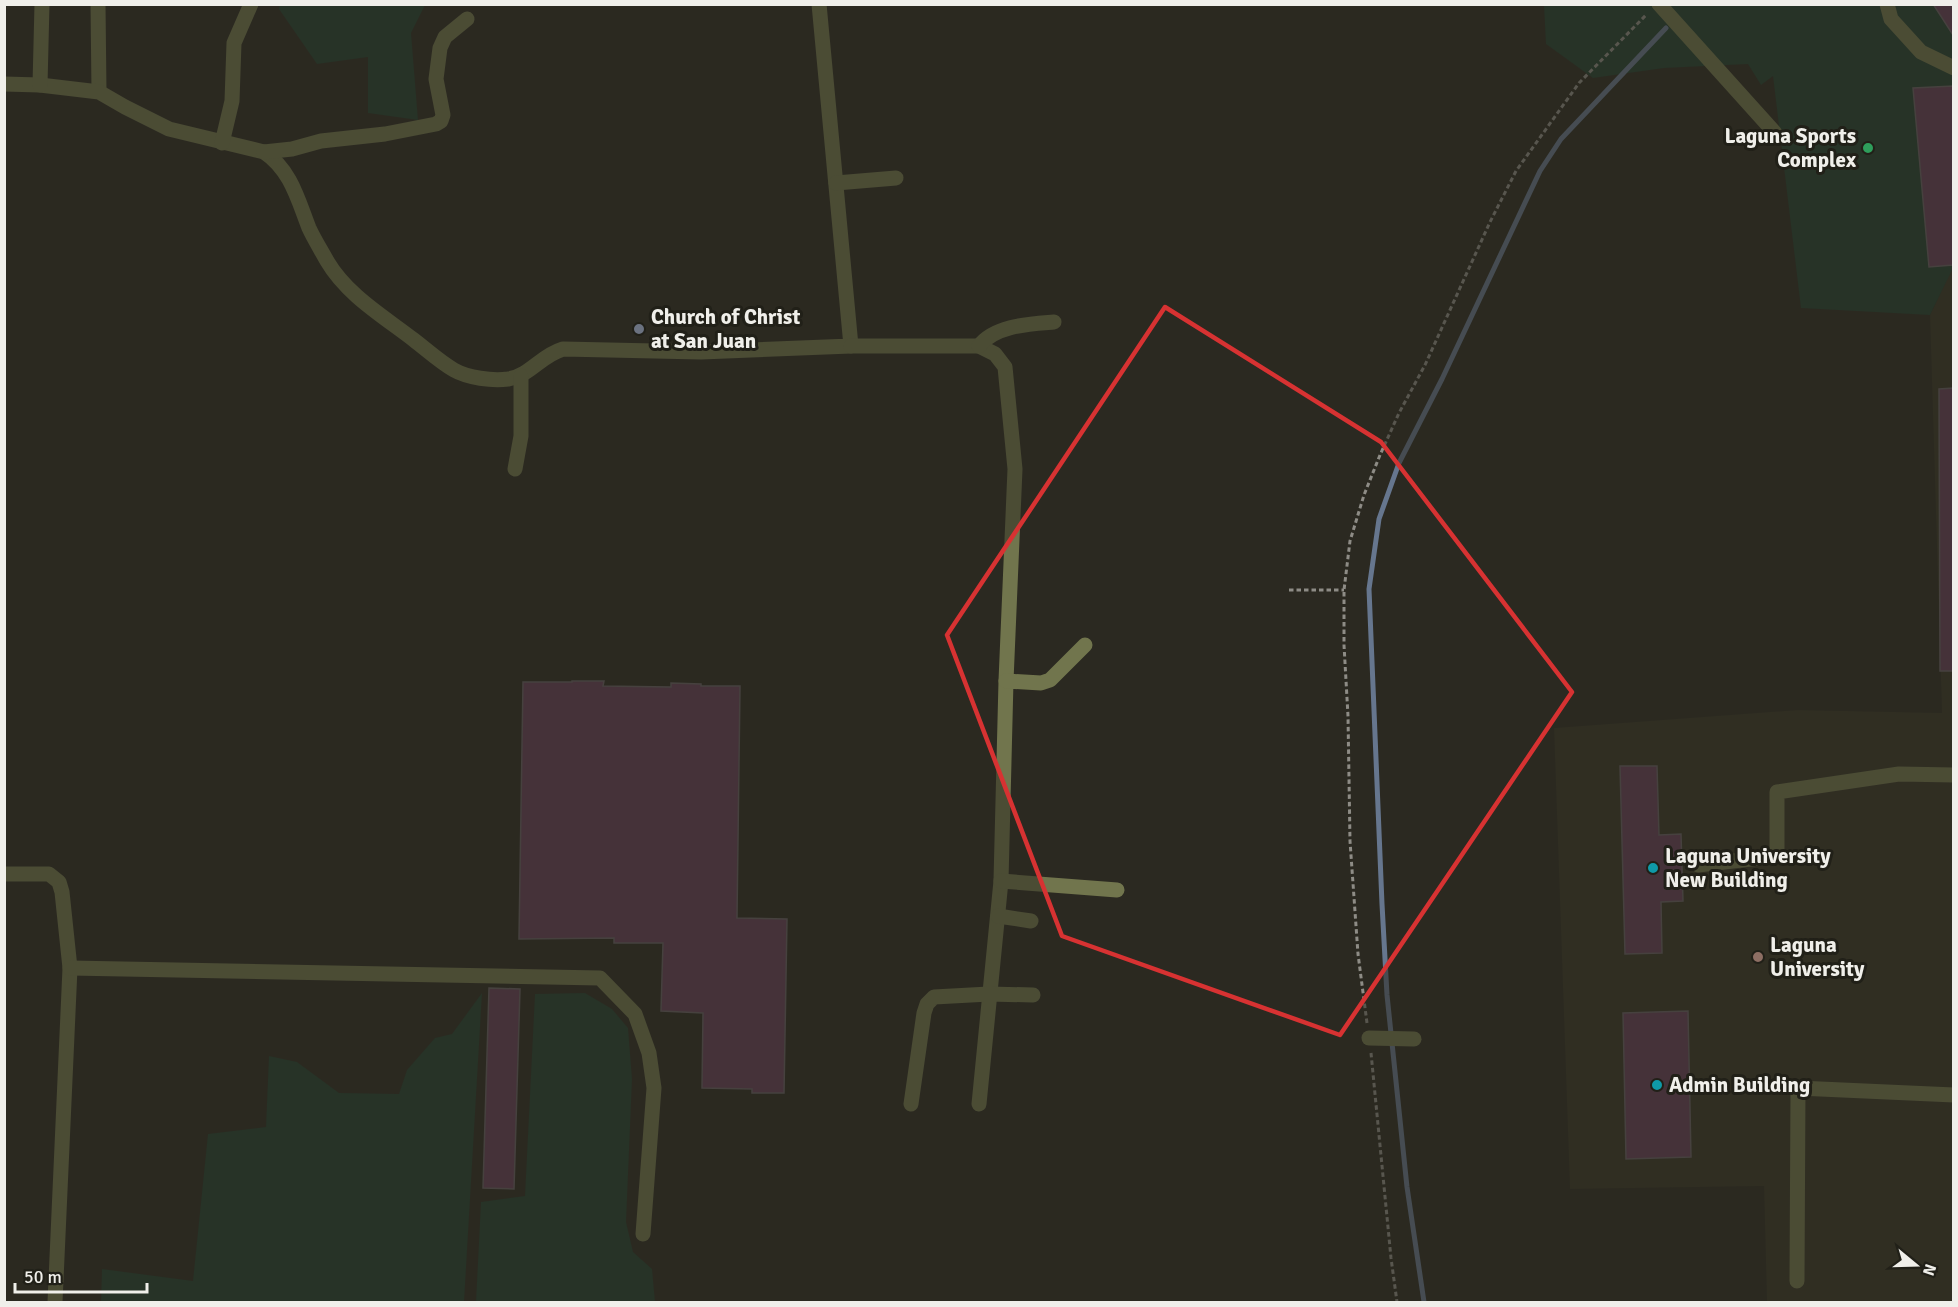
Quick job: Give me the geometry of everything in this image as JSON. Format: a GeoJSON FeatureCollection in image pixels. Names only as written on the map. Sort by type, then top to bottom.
{"type":"FeatureCollection","features":[{"type":"Feature","properties":{"kind":"street"},"geometry":{"type":"LineString","coordinates":[[40,85],[42,4]]}},
{"type":"Feature","properties":{"kind":"street"},"geometry":{"type":"LineString","coordinates":[[99,4],[99,92]]}},
{"type":"Feature","properties":{"kind":"street"},"geometry":{"type":"LineString","coordinates":[[222,143],[232,101],[234,43],[251,4]]}},
{"type":"Feature","properties":{"kind":"street"},"geometry":{"type":"LineString","coordinates":[[819,4],[851,346]]}},
{"type":"Feature","properties":{"kind":"street"},"geometry":{"type":"LineString","coordinates":[[1887,4],[1891,19],[1921,52],[1953,68]]}},
{"type":"Feature","properties":{"kind":"street"},"geometry":{"type":"LineString","coordinates":[[1654,8],[1775,133]]}},
{"type":"Feature","properties":{"kind":"street"},"geometry":{"type":"LineString","coordinates":[[4,84],[40,85],[99,92],[169,129],[264,152],[291,149],[321,141],[385,134],[441,121],[443,115],[436,78],[440,48],[445,37],[467,19]]}},
{"type":"Feature","properties":{"kind":"street"},"geometry":{"type":"LineString","coordinates":[[264,152],[275,159],[292,183],[310,231],[342,283],[456,371],[482,378],[505,379],[521,376],[551,353],[563,350],[700,352],[851,346],[980,346],[995,354],[1005,368],[1015,469],[1001,881],[979,1104]]}},
{"type":"Feature","properties":{"kind":"street"},"geometry":{"type":"LineString","coordinates":[[836,183],[896,178]]}},
{"type":"Feature","properties":{"kind":"street"},"geometry":{"type":"LineString","coordinates":[[980,346],[985,338],[1007,329],[1054,322]]}},
{"type":"Feature","properties":{"kind":"street"},"geometry":{"type":"LineString","coordinates":[[515,469],[521,436],[521,376]]}},
{"type":"Feature","properties":{"kind":"street"},"geometry":{"type":"LineString","coordinates":[[1006,681],[1041,683],[1050,680],[1085,645]]}},
{"type":"Feature","properties":{"kind":"street"},"geometry":{"type":"LineString","coordinates":[[1698,865],[1777,856],[1777,792],[1899,774],[1953,775]]}},
{"type":"Feature","properties":{"kind":"street"},"geometry":{"type":"LineString","coordinates":[[4,874],[49,874],[59,882],[62,892],[70,968],[55,1302]]}},
{"type":"Feature","properties":{"kind":"street"},"geometry":{"type":"LineString","coordinates":[[1001,881],[1117,890]]}},
{"type":"Feature","properties":{"kind":"street"},"geometry":{"type":"LineString","coordinates":[[998,916],[1030,921]]}},
{"type":"Feature","properties":{"kind":"street"},"geometry":{"type":"LineString","coordinates":[[70,968],[600,978],[635,1014],[649,1053],[654,1088],[643,1234]]}},
{"type":"Feature","properties":{"kind":"street"},"geometry":{"type":"LineString","coordinates":[[911,1104],[927,1004],[934,997],[989,994],[1033,995]]}},
{"type":"Feature","properties":{"kind":"street"},"geometry":{"type":"LineString","coordinates":[[1797,1281],[1798,1088],[1953,1095]]}},
{"type":"Feature","properties":{"kind":"path"},"geometry":{"type":"LineString","coordinates":[[1397,1302],[1391,1258],[1392,1038],[1358,954],[1352,891],[1344,645],[1344,590],[1350,541],[1364,495],[1399,413],[1425,365],[1490,222],[1511,182],[1546,127],[1579,83],[1654,8]]}},
{"type":"Feature","properties":{"kind":"path"},"geometry":{"type":"LineString","coordinates":[[1289,590],[1344,590]]}},
{"type":"Feature","properties":{"kind":"highlighted area"},"geometry":{"type":"Polygon","coordinates":[[[1165,307],[1381,442],[1572,692],[1340,1035],[1062,936],[947,635],[1165,307]]]}},
{"type":"Feature","properties":{"kind":"shaded area","name":"Laguna University"},"geometry":{"type":"Polygon","coordinates":[[[1952,268],[1953,1302],[1767,1302],[1764,1186],[1570,1189],[1554,728],[1798,710],[1942,713],[1930,315],[1952,268]]]}},
{"type":"Feature","properties":{"kind":"green space"},"geometry":{"type":"Polygon","coordinates":[[[280,4],[425,5],[411,33],[418,120],[368,113],[368,57],[317,64],[279,9],[280,4]]]}},
{"type":"Feature","properties":{"kind":"green space","name":"Laguna Sports Complex"},"geometry":{"type":"Polygon","coordinates":[[[1544,5],[1953,5],[1953,268],[1930,315],[1801,308],[1773,76],[1761,85],[1748,64],[1664,68],[1593,78],[1546,44],[1544,5]]]}},
{"type":"Feature","properties":{"kind":"green space"},"geometry":{"type":"Polygon","coordinates":[[[482,993],[464,1302],[101,1302],[102,1269],[193,1281],[208,1134],[266,1127],[269,1056],[297,1062],[339,1093],[399,1094],[407,1070],[435,1038],[452,1034],[482,993]]]}},
{"type":"Feature","properties":{"kind":"green space"},"geometry":{"type":"Polygon","coordinates":[[[585,993],[612,1009],[628,1028],[632,1079],[626,1222],[633,1252],[652,1269],[655,1302],[476,1302],[481,1202],[525,1196],[535,994],[585,993]]]}},
{"type":"Feature","properties":{"kind":"building"},"geometry":{"type":"Polygon","coordinates":[[[1933,4],[1953,4],[1953,35],[1933,4]]]}},
{"type":"Feature","properties":{"kind":"building"},"geometry":{"type":"Polygon","coordinates":[[[1953,86],[1953,265],[1929,267],[1913,88],[1953,86]]]}},
{"type":"Feature","properties":{"kind":"building"},"geometry":{"type":"Polygon","coordinates":[[[1953,388],[1953,671],[1940,671],[1939,389],[1953,388]]]}},
{"type":"Feature","properties":{"kind":"building"},"geometry":{"type":"Polygon","coordinates":[[[604,681],[603,686],[671,687],[671,683],[740,686],[737,918],[787,919],[784,1093],[752,1093],[752,1089],[702,1088],[703,1013],[661,1011],[663,943],[614,943],[614,938],[519,939],[523,682],[604,681]]]}},
{"type":"Feature","properties":{"kind":"building","name":"Laguna University New Building"},"geometry":{"type":"Polygon","coordinates":[[[1620,766],[1657,766],[1659,835],[1681,834],[1683,901],[1661,902],[1662,953],[1625,954],[1620,766]]]}},
{"type":"Feature","properties":{"kind":"building"},"geometry":{"type":"Polygon","coordinates":[[[489,988],[520,989],[514,1189],[483,1188],[489,988]]]}},
{"type":"Feature","properties":{"kind":"building","name":"Admin Building"},"geometry":{"type":"Polygon","coordinates":[[[1688,1011],[1691,1157],[1626,1159],[1623,1013],[1688,1011]]]}},
{"type":"Feature","properties":{"kind":"waterway"},"geometry":{"type":"LineString","coordinates":[[1424,1302],[1407,1187],[1387,995],[1369,589],[1379,519],[1399,463],[1442,379],[1540,171],[1561,139],[1666,28]]}},
{"type":"Feature","properties":{"kind":"place","name":"Laguna Sports Complex"},"geometry":{"type":"Point","coordinates":[1868,148]}},
{"type":"Feature","properties":{"kind":"place","name":"Church of Christ at San Juan"},"geometry":{"type":"Point","coordinates":[639,329]}},
{"type":"Feature","properties":{"kind":"place","name":"Laguna University New Building"},"geometry":{"type":"Point","coordinates":[1653,868]}},
{"type":"Feature","properties":{"kind":"place","name":"Laguna University"},"geometry":{"type":"Point","coordinates":[1758,957]}},
{"type":"Feature","properties":{"kind":"place","name":"Admin Building"},"geometry":{"type":"Point","coordinates":[1657,1085]}}]}
